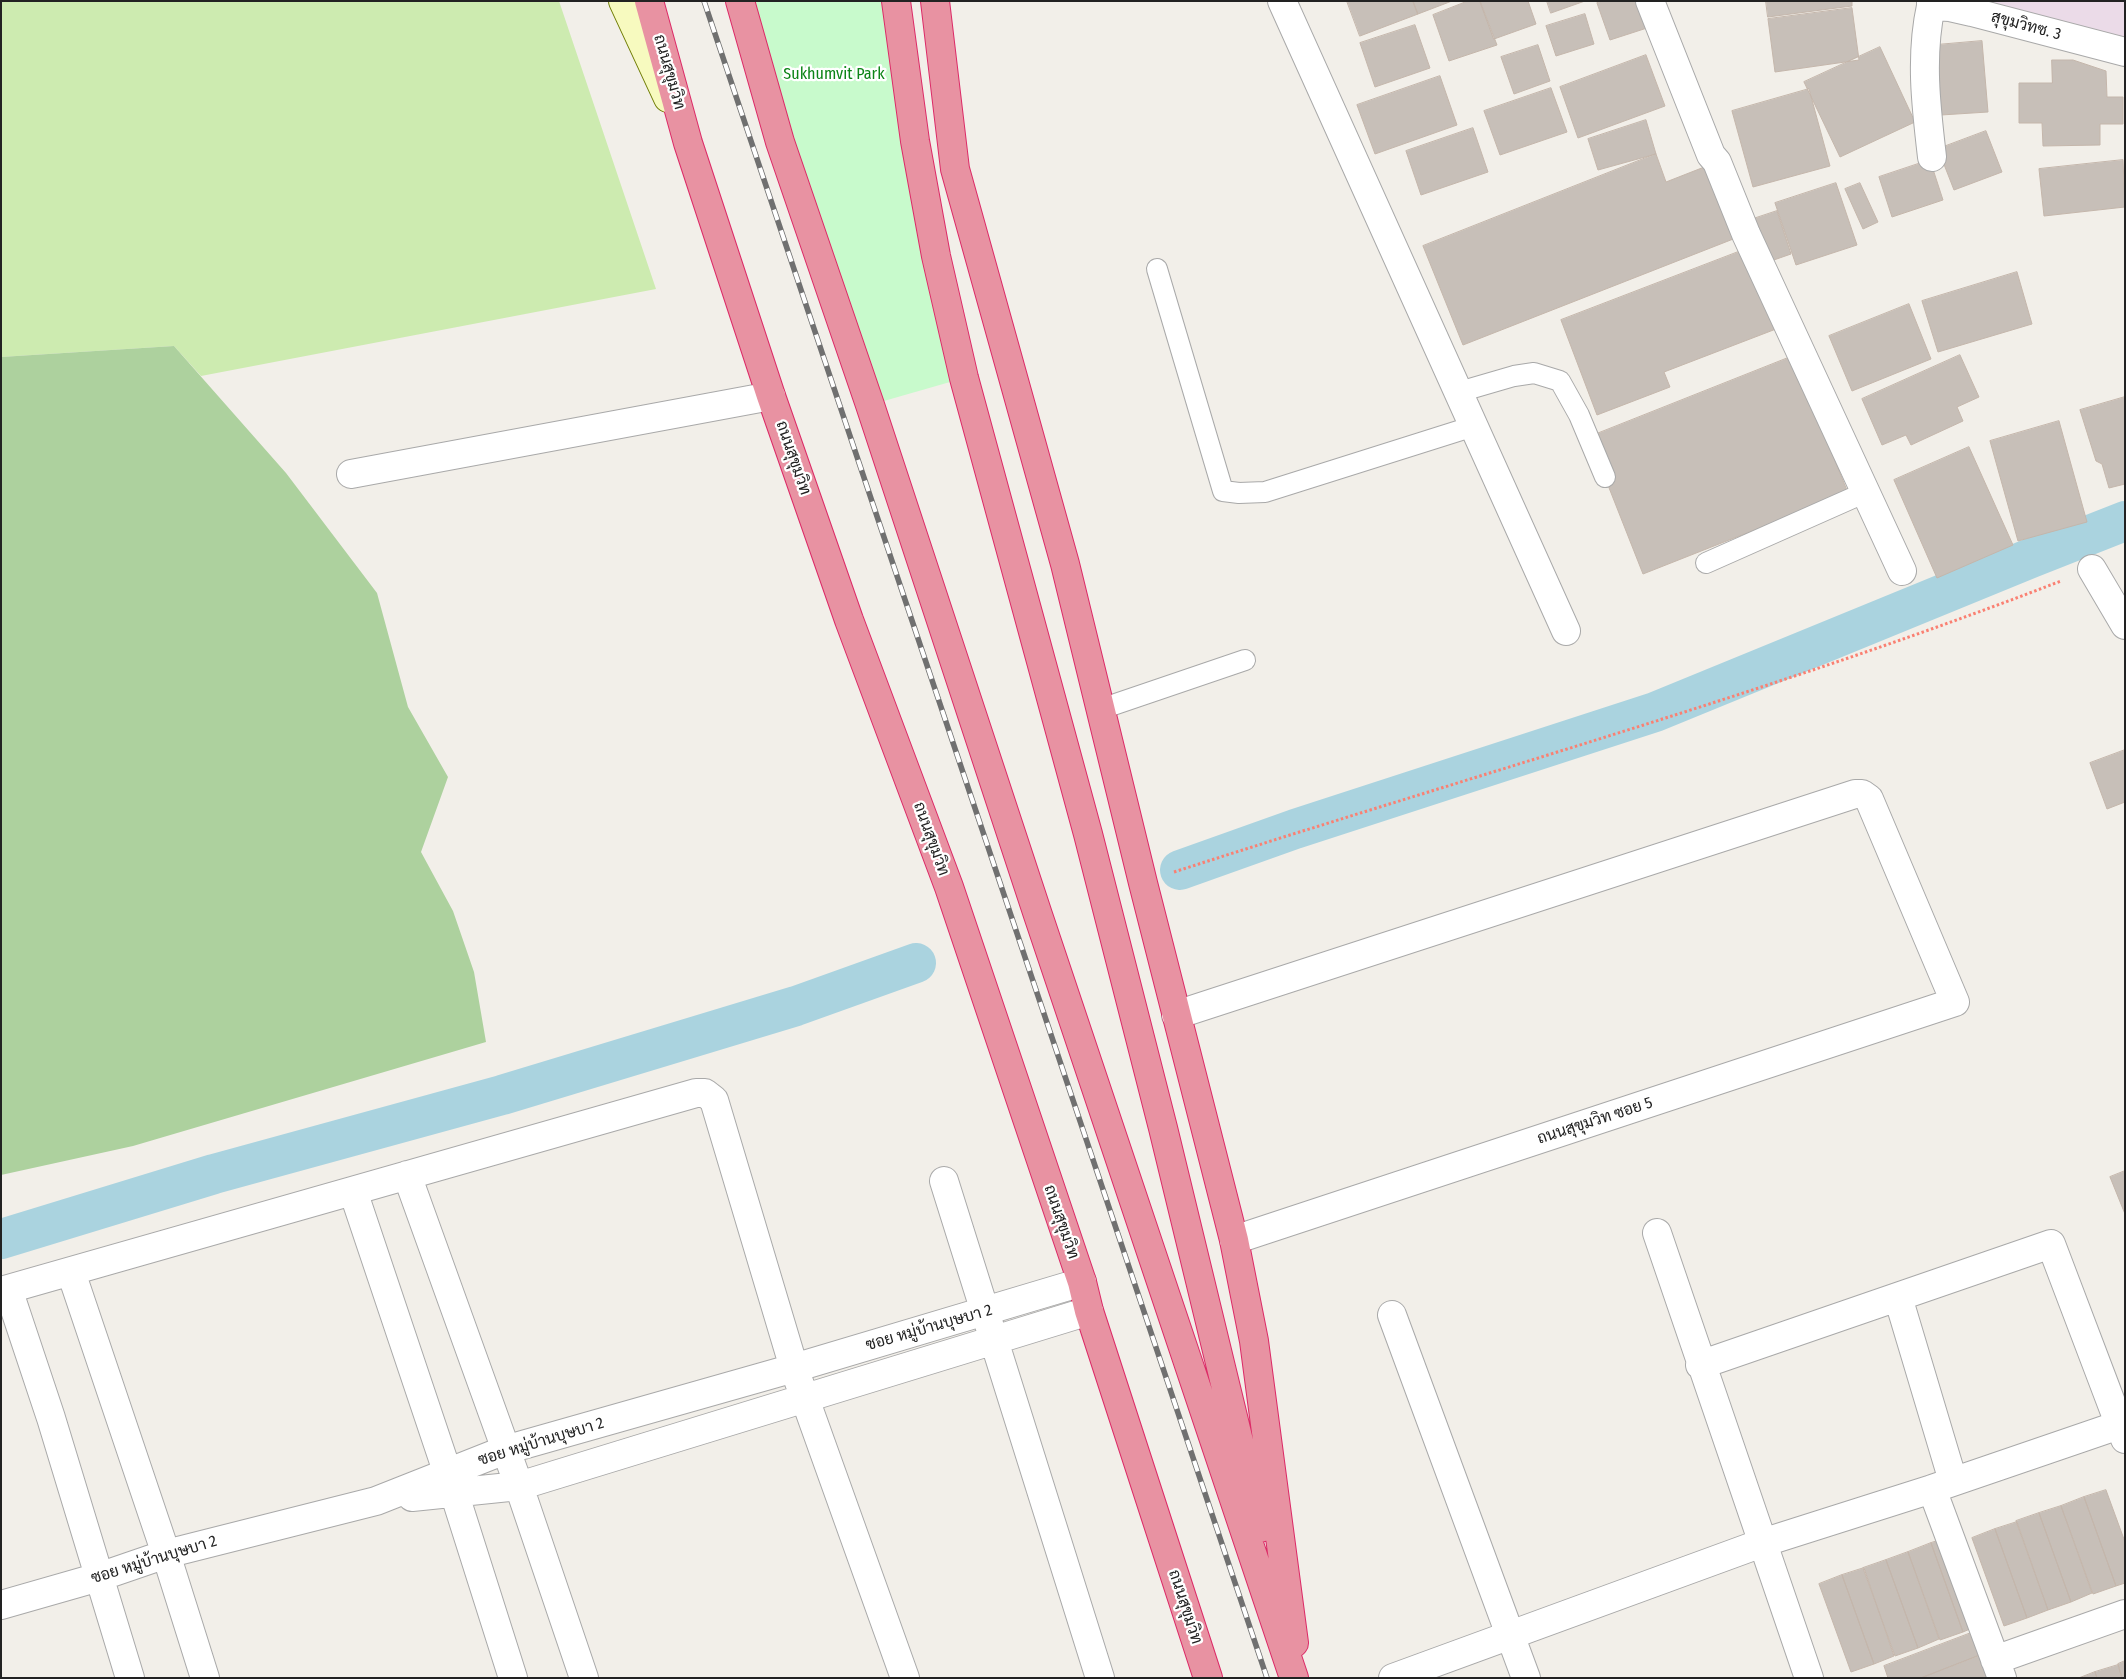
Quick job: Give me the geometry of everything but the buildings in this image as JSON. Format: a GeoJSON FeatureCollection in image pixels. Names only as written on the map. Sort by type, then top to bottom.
{"type":"FeatureCollection","features":[{"type":"Feature","properties":{"kind":"highway","name":"ถนนสุขุมวิท"},"geometry":{"type":"LineString","coordinates":[[649,1],[688,143],[771,396],[849,620],[949,887],[1082,1282],[1208,1678]]}},
{"type":"Feature","properties":{"kind":"highway"},"geometry":{"type":"LineString","coordinates":[[740,1],[780,142],[867,396],[1038,915],[1294,1678]]}},
{"type":"Feature","properties":{"kind":"highway"},"geometry":{"type":"LineString","coordinates":[[896,1],[915,141],[936,256],[964,378],[1088,834],[1165,1137],[1259,1525],[1283,1646]]}},
{"type":"Feature","properties":{"kind":"highway"},"geometry":{"type":"LineString","coordinates":[[935,1],[955,169],[1065,564],[1143,883],[1234,1240],[1254,1341],[1299,1678]]}},
{"type":"Feature","properties":{"kind":"main road"},"geometry":{"type":"LineString","coordinates":[[623,1],[688,143]]}},
{"type":"Feature","properties":{"kind":"street"},"geometry":{"type":"LineString","coordinates":[[1282,1],[1566,632]]}},
{"type":"Feature","properties":{"kind":"street"},"geometry":{"type":"LineString","coordinates":[[1650,1],[1711,155],[1717,162],[1746,234],[1902,571]]}},
{"type":"Feature","properties":{"kind":"street"},"geometry":{"type":"LineString","coordinates":[[1931,4],[1925,48],[1925,94],[1932,157]]}},
{"type":"Feature","properties":{"kind":"street","name":"สุขุมวิทซ. 3"},"geometry":{"type":"LineString","coordinates":[[1931,4],[1972,12],[2125,52]]}},
{"type":"Feature","properties":{"kind":"street"},"geometry":{"type":"LineString","coordinates":[[351,474],[771,396]]}},
{"type":"Feature","properties":{"kind":"street"},"geometry":{"type":"LineString","coordinates":[[2092,569],[2125,625]]}},
{"type":"Feature","properties":{"kind":"street","name":"ถนนสุขุมวิท ซอย 5"},"geometry":{"type":"LineString","coordinates":[[1176,1015],[1855,794],[1862,794],[1869,799],[1955,1002],[1234,1240]]}},
{"type":"Feature","properties":{"kind":"street"},"geometry":{"type":"LineString","coordinates":[[130,1678],[52,1418],[5,1290],[696,1092],[705,1093],[714,1100],[794,1368],[906,1678]]}},
{"type":"Feature","properties":{"kind":"street"},"geometry":{"type":"LineString","coordinates":[[407,1175],[519,1486],[584,1678]]}},
{"type":"Feature","properties":{"kind":"street"},"geometry":{"type":"LineString","coordinates":[[944,1181],[1100,1678]]}},
{"type":"Feature","properties":{"kind":"street"},"geometry":{"type":"LineString","coordinates":[[353,1191],[451,1482],[513,1678]]}},
{"type":"Feature","properties":{"kind":"street"},"geometry":{"type":"LineString","coordinates":[[1657,1233],[1700,1365],[1809,1678]]}},
{"type":"Feature","properties":{"kind":"street"},"geometry":{"type":"LineString","coordinates":[[1393,1678],[1762,1543],[1942,1485],[2122,1432],[2052,1244],[1700,1365]]}},
{"type":"Feature","properties":{"kind":"street"},"geometry":{"type":"LineString","coordinates":[[71,1272],[166,1554],[205,1678]]}},
{"type":"Feature","properties":{"kind":"street","name":"ซอย หมู่บ้านบุษบา 2"},"geometry":{"type":"LineString","coordinates":[[1,1605],[99,1577],[166,1554],[451,1482],[505,1450],[794,1368],[1082,1282]]}},
{"type":"Feature","properties":{"kind":"street"},"geometry":{"type":"LineString","coordinates":[[1898,1297],[1942,1485],[1998,1669],[2125,1614]]}},
{"type":"Feature","properties":{"kind":"street"},"geometry":{"type":"LineString","coordinates":[[451,1482],[519,1486],[1090,1311]]}},
{"type":"Feature","properties":{"kind":"street"},"geometry":{"type":"LineString","coordinates":[[1392,1315],[1526,1678]]}},
{"type":"Feature","properties":{"kind":"lane"},"geometry":{"type":"LineString","coordinates":[[1157,270],[1223,491],[1239,494],[1265,492],[1474,426]]}},
{"type":"Feature","properties":{"kind":"lane"},"geometry":{"type":"LineString","coordinates":[[1459,392],[1514,376],[1534,373],[1560,382],[1579,416],[1605,477]]}},
{"type":"Feature","properties":{"kind":"lane"},"geometry":{"type":"LineString","coordinates":[[1706,563],[1866,492]]}},
{"type":"Feature","properties":{"kind":"lane"},"geometry":{"type":"LineString","coordinates":[[1101,708],[1245,660]]}},
{"type":"Feature","properties":{"kind":"path"},"geometry":{"type":"LineString","coordinates":[[1143,883],[1770,685],[1960,620],[2092,569]]}},
{"type":"Feature","properties":{"kind":"shaded area"},"geometry":{"type":"Polygon","coordinates":[[[1957,1],[2125,1],[2125,47],[1957,1]]]}},
{"type":"Feature","properties":{"kind":"green space"},"geometry":{"type":"Polygon","coordinates":[[[1,1],[559,1],[656,289],[201,376],[174,346],[1,357],[1,1]]]}},
{"type":"Feature","properties":{"kind":"green space","name":"Sukhumvit Park"},"geometry":{"type":"Polygon","coordinates":[[[740,1],[896,1],[964,378],[870,405],[740,1]]]}},
{"type":"Feature","properties":{"kind":"green space"},"geometry":{"type":"Polygon","coordinates":[[[174,346],[286,473],[377,593],[408,707],[448,777],[421,852],[453,911],[474,972],[486,1042],[133,1146],[1,1175],[1,357],[174,346]]]}},
{"type":"Feature","properties":{"kind":"waterway"},"geometry":{"type":"LineString","coordinates":[[1180,870],[1295,829],[1655,712],[2125,521]]}},
{"type":"Feature","properties":{"kind":"waterway"},"geometry":{"type":"LineString","coordinates":[[1,1239],[214,1174],[502,1095],[796,1006],[916,963]]}},
{"type":"Feature","properties":{"kind":"railway"},"geometry":{"type":"LineString","coordinates":[[704,1],[1267,1678]]}}]}
